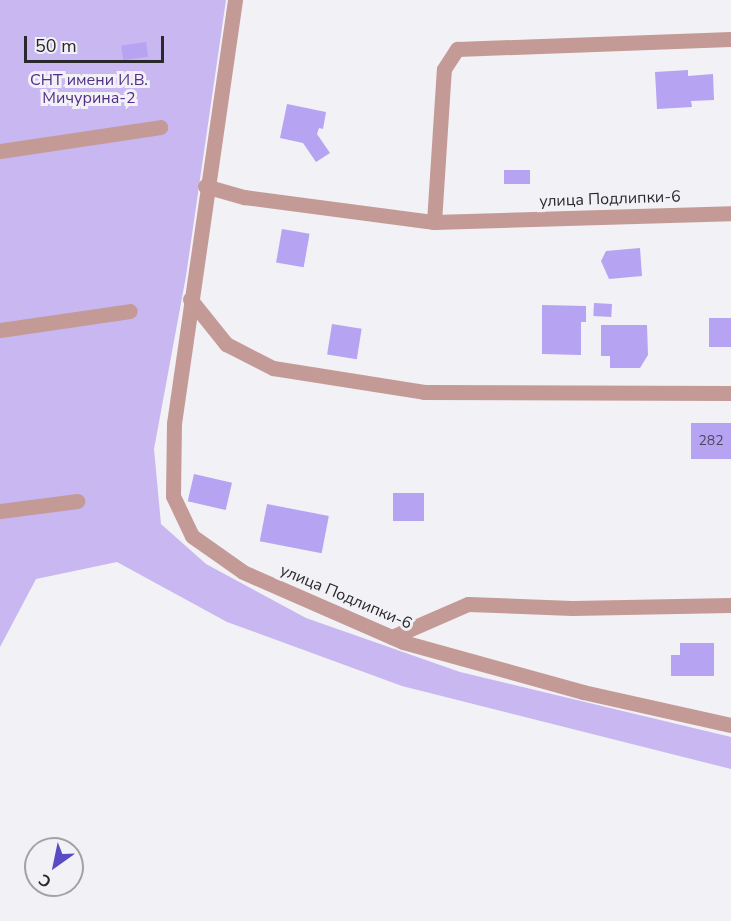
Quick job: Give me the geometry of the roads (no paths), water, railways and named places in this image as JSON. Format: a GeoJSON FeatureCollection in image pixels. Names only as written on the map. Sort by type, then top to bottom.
{"type":"FeatureCollection","features":[{"type":"Feature","properties":{"kind":"street","name":"улица Подлипки-6"},"geometry":{"type":"LineString","coordinates":[[235,0],[206,186],[174,423],[173,496],[192,536],[243,572],[392,637],[583,692],[731,725]]}},
{"type":"Feature","properties":{"kind":"street"},"geometry":{"type":"LineString","coordinates":[[434,222],[444,69],[457,49],[731,39]]}},
{"type":"Feature","properties":{"kind":"street"},"geometry":{"type":"LineString","coordinates":[[0,151],[160,127]]}},
{"type":"Feature","properties":{"kind":"street","name":"улица Подлипки-6"},"geometry":{"type":"LineString","coordinates":[[206,186],[244,196],[434,222],[731,213]]}},
{"type":"Feature","properties":{"kind":"street"},"geometry":{"type":"LineString","coordinates":[[190,299],[226,344],[273,368],[424,392],[731,393]]}},
{"type":"Feature","properties":{"kind":"street"},"geometry":{"type":"LineString","coordinates":[[0,330],[130,311]]}},
{"type":"Feature","properties":{"kind":"street"},"geometry":{"type":"LineString","coordinates":[[0,511],[78,501]]}},
{"type":"Feature","properties":{"kind":"street"},"geometry":{"type":"LineString","coordinates":[[392,637],[468,604],[572,608],[731,605]]}},
{"type":"Feature","properties":{"kind":"park label","name":"СНТ имени И.В. Мичурина-2"},"geometry":{"type":"Point","coordinates":[89,89]}}]}
